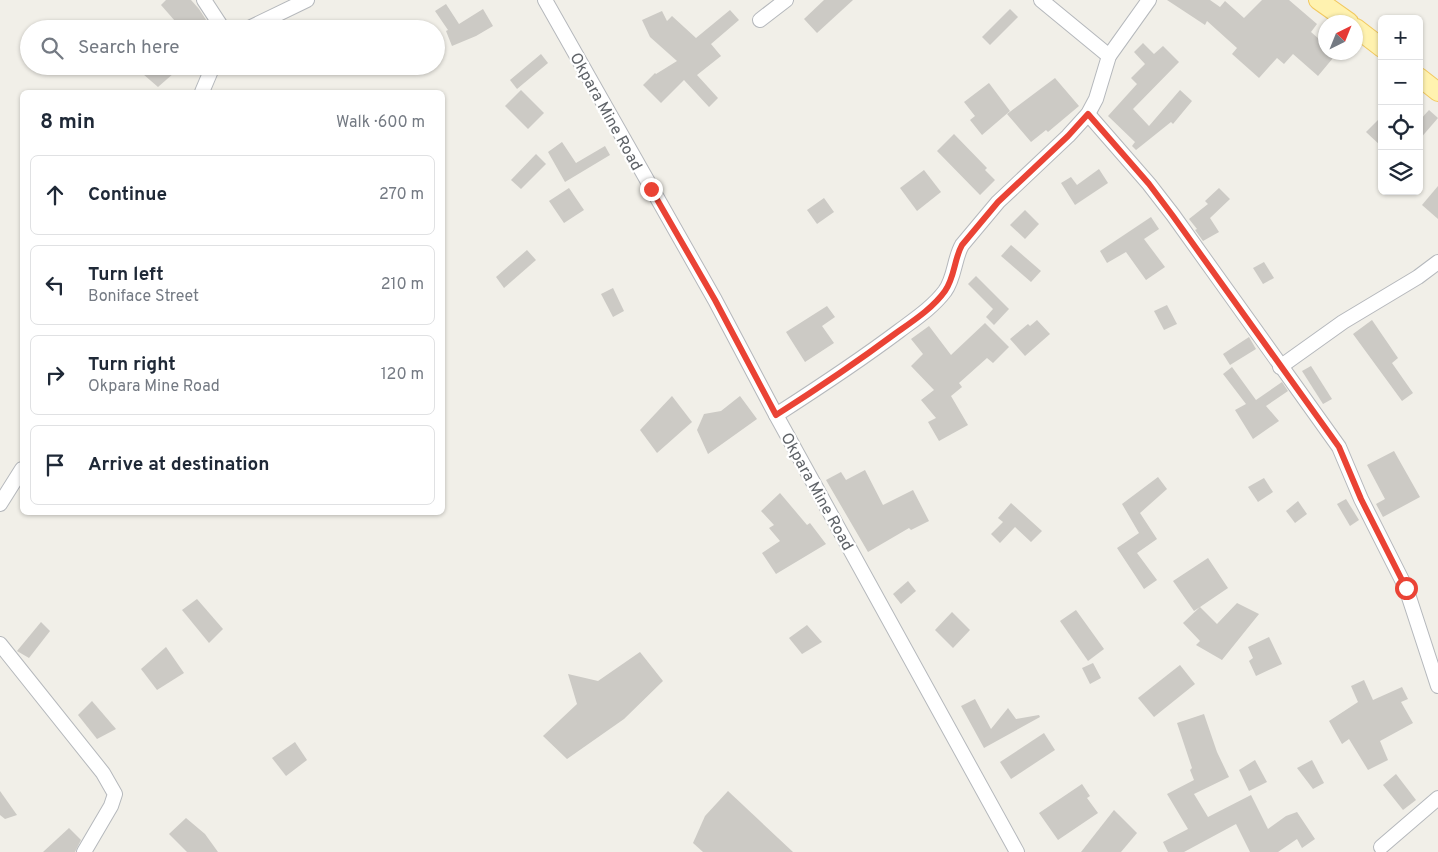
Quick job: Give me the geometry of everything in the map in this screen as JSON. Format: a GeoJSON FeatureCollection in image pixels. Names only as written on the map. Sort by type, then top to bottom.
{"type":"FeatureCollection","features":[{"type":"Feature","properties":{"kind":"main road"},"geometry":{"type":"LineString","coordinates":[[1318,0],[1339,15]]}},
{"type":"Feature","properties":{"kind":"main road"},"geometry":{"type":"LineString","coordinates":[[1363,33],[1378,45]]}},
{"type":"Feature","properties":{"kind":"main road"},"geometry":{"type":"LineString","coordinates":[[1423,80],[1438,92]]}},
{"type":"Feature","properties":{"kind":"street"},"geometry":{"type":"LineString","coordinates":[[204,0],[217,20]]}},
{"type":"Feature","properties":{"kind":"street"},"geometry":{"type":"LineString","coordinates":[[266,20],[307,0]]}},
{"type":"Feature","properties":{"kind":"street","name":"Okpara Mine Road"},"geometry":{"type":"LineString","coordinates":[[545,0],[715,300],[776,415],[1017,852]]}},
{"type":"Feature","properties":{"kind":"street"},"geometry":{"type":"LineString","coordinates":[[760,20],[786,0]]}},
{"type":"Feature","properties":{"kind":"street"},"geometry":{"type":"LineString","coordinates":[[1041,0],[1109,56]]}},
{"type":"Feature","properties":{"kind":"street"},"geometry":{"type":"LineString","coordinates":[[776,415],[880,346],[937,301],[950,282],[962,245],[998,202],[1068,136],[1088,114],[1096,100],[1109,56],[1149,0]]}},
{"type":"Feature","properties":{"kind":"street"},"geometry":{"type":"LineString","coordinates":[[203,90],[209,75]]}},
{"type":"Feature","properties":{"kind":"street"},"geometry":{"type":"LineString","coordinates":[[1088,114],[1149,184],[1201,252],[1339,447],[1361,499],[1406,588],[1438,686]]}},
{"type":"Feature","properties":{"kind":"street"},"geometry":{"type":"LineString","coordinates":[[1280,366],[1343,322],[1418,277],[1438,262]]}},
{"type":"Feature","properties":{"kind":"street"},"geometry":{"type":"LineString","coordinates":[[0,504],[20,472]]}},
{"type":"Feature","properties":{"kind":"street"},"geometry":{"type":"LineString","coordinates":[[0,644],[103,773],[115,794],[111,806],[84,852]]}},
{"type":"Feature","properties":{"kind":"street"},"geometry":{"type":"LineString","coordinates":[[1382,846],[1438,798]]}},
{"type":"Feature","properties":{"kind":"building"},"geometry":{"type":"Polygon","coordinates":[[[166,0],[191,0],[206,20],[174,20],[161,5],[166,0]]]}},
{"type":"Feature","properties":{"kind":"building"},"geometry":{"type":"Polygon","coordinates":[[[824,0],[853,0],[817,33],[804,19],[824,0]]]}},
{"type":"Feature","properties":{"kind":"building"},"geometry":{"type":"Polygon","coordinates":[[[1167,0],[1210,0],[1220,7],[1225,1],[1244,18],[1262,0],[1289,0],[1317,24],[1311,32],[1318,38],[1318,60],[1331,60],[1318,76],[1293,54],[1284,64],[1277,58],[1259,78],[1232,54],[1237,48],[1207,21],[1205,25],[1167,0]]]}},
{"type":"Feature","properties":{"kind":"building"},"geometry":{"type":"Polygon","coordinates":[[[446,4],[459,24],[483,9],[493,26],[476,36],[452,46],[446,31],[448,30],[445,26],[445,20],[441,20],[435,11],[446,4]]]}},
{"type":"Feature","properties":{"kind":"building"},"geometry":{"type":"Polygon","coordinates":[[[1010,9],[1018,17],[990,45],[982,37],[1010,9]]]}},
{"type":"Feature","properties":{"kind":"building"},"geometry":{"type":"Polygon","coordinates":[[[730,10],[739,20],[711,44],[721,56],[697,75],[718,98],[709,107],[684,80],[661,103],[643,85],[655,73],[677,61],[650,37],[642,20],[662,11],[667,21],[672,16],[696,38],[730,10]]]}},
{"type":"Feature","properties":{"kind":"building"},"geometry":{"type":"Polygon","coordinates":[[[1143,43],[1154,54],[1163,46],[1179,62],[1133,109],[1149,126],[1180,90],[1192,101],[1173,124],[1171,122],[1136,150],[1132,146],[1135,142],[1108,116],[1137,84],[1131,78],[1145,64],[1134,52],[1143,43]]]}},
{"type":"Feature","properties":{"kind":"building"},"geometry":{"type":"Polygon","coordinates":[[[541,54],[548,63],[517,89],[510,80],[541,54]]]}},
{"type":"Feature","properties":{"kind":"building"},"geometry":{"type":"Polygon","coordinates":[[[144,75],[172,75],[158,87],[144,75]]]}},
{"type":"Feature","properties":{"kind":"building"},"geometry":{"type":"Polygon","coordinates":[[[1055,78],[1079,106],[1048,132],[1046,130],[1031,142],[1007,114],[1055,78]]]}},
{"type":"Feature","properties":{"kind":"building"},"geometry":{"type":"Polygon","coordinates":[[[989,83],[1010,111],[982,135],[970,120],[975,116],[964,102],[989,83]]]}},
{"type":"Feature","properties":{"kind":"building"},"geometry":{"type":"Polygon","coordinates":[[[521,90],[544,113],[528,129],[505,106],[521,90]]]}},
{"type":"Feature","properties":{"kind":"building"},"geometry":{"type":"Polygon","coordinates":[[[1429,110],[1438,118],[1423,135],[1423,117],[1429,110]]]}},
{"type":"Feature","properties":{"kind":"building"},"geometry":{"type":"Polygon","coordinates":[[[1378,120],[1378,143],[1366,132],[1378,120]]]}},
{"type":"Feature","properties":{"kind":"building"},"geometry":{"type":"Polygon","coordinates":[[[954,134],[987,168],[985,170],[995,180],[980,195],[937,151],[954,134]]]}},
{"type":"Feature","properties":{"kind":"building"},"geometry":{"type":"Polygon","coordinates":[[[562,142],[576,163],[605,146],[610,155],[565,182],[548,152],[562,142]]]}},
{"type":"Feature","properties":{"kind":"building"},"geometry":{"type":"Polygon","coordinates":[[[536,154],[546,164],[521,189],[511,180],[536,154]]]}},
{"type":"Feature","properties":{"kind":"building"},"geometry":{"type":"Polygon","coordinates":[[[1099,169],[1108,183],[1075,205],[1061,183],[1071,177],[1077,185],[1099,169]]]}},
{"type":"Feature","properties":{"kind":"building"},"geometry":{"type":"Polygon","coordinates":[[[924,170],[941,192],[917,211],[900,188],[924,170]]]}},
{"type":"Feature","properties":{"kind":"building"},"geometry":{"type":"Polygon","coordinates":[[[1438,186],[1438,219],[1422,205],[1438,186]]]}},
{"type":"Feature","properties":{"kind":"building"},"geometry":{"type":"Polygon","coordinates":[[[569,188],[584,210],[564,223],[549,201],[569,188]]]}},
{"type":"Feature","properties":{"kind":"building"},"geometry":{"type":"Polygon","coordinates":[[[1219,188],[1230,199],[1210,218],[1219,232],[1203,241],[1189,219],[1208,204],[1205,201],[1219,188]]]}},
{"type":"Feature","properties":{"kind":"building"},"geometry":{"type":"Polygon","coordinates":[[[824,198],[834,212],[817,224],[807,210],[824,198]]]}},
{"type":"Feature","properties":{"kind":"building"},"geometry":{"type":"Polygon","coordinates":[[[1025,210],[1039,224],[1025,239],[1010,225],[1025,210]]]}},
{"type":"Feature","properties":{"kind":"building"},"geometry":{"type":"Polygon","coordinates":[[[1151,217],[1159,229],[1144,239],[1165,267],[1146,280],[1126,252],[1107,263],[1100,251],[1151,217]]]}},
{"type":"Feature","properties":{"kind":"building"},"geometry":{"type":"Polygon","coordinates":[[[1011,245],[1041,271],[1031,282],[1001,256],[1011,245]]]}},
{"type":"Feature","properties":{"kind":"building"},"geometry":{"type":"Polygon","coordinates":[[[527,250],[536,260],[504,288],[496,277],[527,250]]]}},
{"type":"Feature","properties":{"kind":"building"},"geometry":{"type":"Polygon","coordinates":[[[1264,262],[1274,278],[1263,284],[1253,268],[1264,262]]]}},
{"type":"Feature","properties":{"kind":"building"},"geometry":{"type":"Polygon","coordinates":[[[976,276],[1009,309],[994,325],[986,317],[993,309],[968,284],[976,276]]]}},
{"type":"Feature","properties":{"kind":"building"},"geometry":{"type":"Polygon","coordinates":[[[613,288],[624,311],[613,317],[601,294],[613,288]]]}},
{"type":"Feature","properties":{"kind":"building"},"geometry":{"type":"Polygon","coordinates":[[[1167,305],[1177,324],[1164,330],[1154,311],[1167,305]]]}},
{"type":"Feature","properties":{"kind":"building"},"geometry":{"type":"Polygon","coordinates":[[[827,306],[835,317],[822,326],[834,343],[805,362],[786,332],[827,306]]]}},
{"type":"Feature","properties":{"kind":"building"},"geometry":{"type":"Polygon","coordinates":[[[1037,320],[1050,334],[1025,356],[1010,339],[1028,324],[1030,326],[1037,320]]]}},
{"type":"Feature","properties":{"kind":"building"},"geometry":{"type":"Polygon","coordinates":[[[1372,320],[1398,358],[1392,363],[1413,393],[1402,401],[1353,334],[1372,320]]]}},
{"type":"Feature","properties":{"kind":"building"},"geometry":{"type":"Polygon","coordinates":[[[985,323],[1009,347],[993,363],[987,358],[959,383],[962,387],[951,396],[968,425],[939,441],[928,422],[936,418],[921,400],[934,390],[911,366],[923,354],[911,339],[929,326],[951,355],[985,323]]]}},
{"type":"Feature","properties":{"kind":"building"},"geometry":{"type":"Polygon","coordinates":[[[1249,337],[1256,349],[1230,365],[1223,354],[1249,337]]]}},
{"type":"Feature","properties":{"kind":"building"},"geometry":{"type":"Polygon","coordinates":[[[1311,366],[1332,399],[1323,404],[1302,371],[1311,366]]]}},
{"type":"Feature","properties":{"kind":"building"},"geometry":{"type":"Polygon","coordinates":[[[1232,367],[1256,400],[1282,382],[1288,391],[1266,406],[1279,421],[1253,439],[1235,410],[1246,404],[1223,374],[1232,367]]]}},
{"type":"Feature","properties":{"kind":"building"},"geometry":{"type":"Polygon","coordinates":[[[672,396],[692,422],[657,453],[640,430],[672,396]]]}},
{"type":"Feature","properties":{"kind":"building"},"geometry":{"type":"Polygon","coordinates":[[[740,396],[757,419],[708,454],[697,430],[704,414],[721,411],[740,396]]]}},
{"type":"Feature","properties":{"kind":"building"},"geometry":{"type":"Polygon","coordinates":[[[1394,451],[1420,497],[1383,517],[1376,504],[1385,499],[1367,465],[1394,451]]]}},
{"type":"Feature","properties":{"kind":"building"},"geometry":{"type":"Polygon","coordinates":[[[865,470],[883,505],[913,490],[929,521],[911,530],[909,528],[868,552],[826,480],[841,472],[846,480],[865,470]]]}},
{"type":"Feature","properties":{"kind":"building"},"geometry":{"type":"Polygon","coordinates":[[[1158,477],[1167,489],[1140,513],[1157,539],[1137,553],[1157,580],[1144,589],[1117,548],[1139,533],[1122,504],[1158,477]]]}},
{"type":"Feature","properties":{"kind":"building"},"geometry":{"type":"Polygon","coordinates":[[[1264,478],[1273,492],[1258,502],[1248,487],[1264,478]]]}},
{"type":"Feature","properties":{"kind":"building"},"geometry":{"type":"Polygon","coordinates":[[[780,493],[807,525],[810,523],[826,544],[776,574],[762,553],[780,541],[769,528],[774,525],[761,511],[780,493]]]}},
{"type":"Feature","properties":{"kind":"building"},"geometry":{"type":"Polygon","coordinates":[[[1346,499],[1359,520],[1350,526],[1337,504],[1346,499]]]}},
{"type":"Feature","properties":{"kind":"building"},"geometry":{"type":"Polygon","coordinates":[[[1298,501],[1307,514],[1295,523],[1286,511],[1298,501]]]}},
{"type":"Feature","properties":{"kind":"building"},"geometry":{"type":"Polygon","coordinates":[[[1011,503],[1042,531],[1031,542],[1015,527],[1000,543],[991,534],[1003,522],[998,518],[1011,503]]]}},
{"type":"Feature","properties":{"kind":"building"},"geometry":{"type":"Polygon","coordinates":[[[1208,558],[1228,588],[1194,611],[1173,581],[1208,558]]]}},
{"type":"Feature","properties":{"kind":"building"},"geometry":{"type":"Polygon","coordinates":[[[908,581],[916,591],[901,604],[893,594],[908,581]]]}},
{"type":"Feature","properties":{"kind":"building"},"geometry":{"type":"Polygon","coordinates":[[[197,599],[223,629],[209,643],[182,610],[197,599]]]}},
{"type":"Feature","properties":{"kind":"building"},"geometry":{"type":"Polygon","coordinates":[[[1237,603],[1259,614],[1222,660],[1196,645],[1200,641],[1183,623],[1200,607],[1217,624],[1237,603]]]}},
{"type":"Feature","properties":{"kind":"building"},"geometry":{"type":"Polygon","coordinates":[[[1076,610],[1104,649],[1088,661],[1060,621],[1076,610]]]}},
{"type":"Feature","properties":{"kind":"building"},"geometry":{"type":"Polygon","coordinates":[[[952,612],[970,630],[953,648],[935,630],[952,612]]]}},
{"type":"Feature","properties":{"kind":"building"},"geometry":{"type":"Polygon","coordinates":[[[41,622],[50,631],[29,658],[17,651],[41,622]]]}},
{"type":"Feature","properties":{"kind":"building"},"geometry":{"type":"Polygon","coordinates":[[[807,625],[822,642],[802,654],[789,638],[807,625]]]}},
{"type":"Feature","properties":{"kind":"building"},"geometry":{"type":"Polygon","coordinates":[[[1269,637],[1282,664],[1256,676],[1249,661],[1253,658],[1248,647],[1269,637]]]}},
{"type":"Feature","properties":{"kind":"building"},"geometry":{"type":"Polygon","coordinates":[[[166,647],[184,673],[157,690],[141,669],[166,647]]]}},
{"type":"Feature","properties":{"kind":"building"},"geometry":{"type":"Polygon","coordinates":[[[640,652],[663,681],[624,719],[567,759],[543,736],[577,704],[568,674],[598,681],[640,652]]]}},
{"type":"Feature","properties":{"kind":"building"},"geometry":{"type":"Polygon","coordinates":[[[1093,663],[1101,678],[1090,684],[1082,668],[1093,663]]]}},
{"type":"Feature","properties":{"kind":"building"},"geometry":{"type":"Polygon","coordinates":[[[1180,665],[1195,684],[1154,717],[1138,698],[1180,665]]]}},
{"type":"Feature","properties":{"kind":"building"},"geometry":{"type":"Polygon","coordinates":[[[1364,680],[1373,700],[1402,687],[1408,699],[1401,702],[1413,723],[1380,741],[1388,760],[1368,770],[1349,739],[1342,744],[1329,721],[1358,702],[1351,686],[1364,680]]]}},
{"type":"Feature","properties":{"kind":"building"},"geometry":{"type":"Polygon","coordinates":[[[975,699],[991,729],[1008,708],[1016,719],[1039,715],[1040,717],[984,748],[961,706],[975,699]]]}},
{"type":"Feature","properties":{"kind":"building"},"geometry":{"type":"Polygon","coordinates":[[[92,701],[116,729],[97,739],[78,715],[92,701]]]}},
{"type":"Feature","properties":{"kind":"building"},"geometry":{"type":"Polygon","coordinates":[[[1204,714],[1217,752],[1229,777],[1194,794],[1208,817],[1251,795],[1268,829],[1286,816],[1297,812],[1315,839],[1302,848],[1297,839],[1278,852],[1250,852],[1236,824],[1184,852],[1168,852],[1163,842],[1188,829],[1167,794],[1194,780],[1190,770],[1192,768],[1177,723],[1204,714]]]}},
{"type":"Feature","properties":{"kind":"building"},"geometry":{"type":"Polygon","coordinates":[[[1044,733],[1055,750],[1011,779],[1000,762],[1044,733]]]}},
{"type":"Feature","properties":{"kind":"building"},"geometry":{"type":"Polygon","coordinates":[[[295,742],[307,760],[286,776],[272,758],[295,742]]]}},
{"type":"Feature","properties":{"kind":"building"},"geometry":{"type":"Polygon","coordinates":[[[1255,760],[1267,782],[1249,791],[1239,770],[1255,760]]]}},
{"type":"Feature","properties":{"kind":"building"},"geometry":{"type":"Polygon","coordinates":[[[1312,760],[1324,783],[1313,789],[1297,768],[1312,760]]]}},
{"type":"Feature","properties":{"kind":"building"},"geometry":{"type":"Polygon","coordinates":[[[1396,774],[1416,800],[1403,810],[1383,785],[1396,774]]]}},
{"type":"Feature","properties":{"kind":"building"},"geometry":{"type":"Polygon","coordinates":[[[1082,784],[1090,796],[1087,798],[1098,813],[1058,840],[1039,813],[1082,784]]]}},
{"type":"Feature","properties":{"kind":"building"},"geometry":{"type":"Polygon","coordinates":[[[0,791],[17,815],[5,819],[0,815],[0,791]]]}},
{"type":"Feature","properties":{"kind":"building"},"geometry":{"type":"Polygon","coordinates":[[[728,791],[793,852],[703,852],[693,843],[705,816],[728,791]]]}},
{"type":"Feature","properties":{"kind":"building"},"geometry":{"type":"Polygon","coordinates":[[[1114,810],[1137,833],[1121,852],[1081,852],[1114,810]]]}},
{"type":"Feature","properties":{"kind":"building"},"geometry":{"type":"Polygon","coordinates":[[[186,818],[205,834],[218,852],[187,852],[169,834],[186,818]]]}},
{"type":"Feature","properties":{"kind":"building"},"geometry":{"type":"Polygon","coordinates":[[[69,828],[81,840],[75,852],[43,852],[69,828]]]}},
{"type":"Feature","properties":{"kind":"route"},"geometry":{"type":"LineString","coordinates":[[651,189],[715,300],[776,415],[880,346],[937,301],[950,282],[962,245],[998,202],[1068,136],[1088,114],[1149,184],[1201,252],[1268,350],[1339,447],[1361,499],[1379,530],[1406,588]]}}]}
